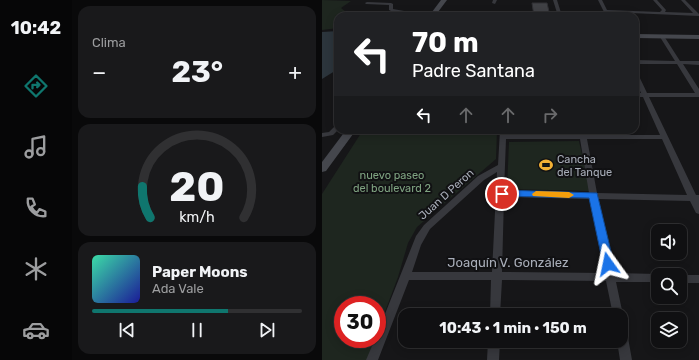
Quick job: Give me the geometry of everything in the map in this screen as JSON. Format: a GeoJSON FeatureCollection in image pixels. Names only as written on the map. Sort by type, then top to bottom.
{"type":"FeatureCollection","features":[{"type":"Feature","properties":{"kind":"main road"},"geometry":{"type":"LineString","coordinates":[[435,12],[444,0]]}},
{"type":"Feature","properties":{"kind":"main road"},"geometry":{"type":"LineString","coordinates":[[639,36],[699,37]]}},
{"type":"Feature","properties":{"kind":"main road"},"geometry":{"type":"LineString","coordinates":[[322,169],[349,134]]}},
{"type":"Feature","properties":{"kind":"street"},"geometry":{"type":"LineString","coordinates":[[556,0],[559,12]]}},
{"type":"Feature","properties":{"kind":"street"},"geometry":{"type":"LineString","coordinates":[[600,0],[606,12]]}},
{"type":"Feature","properties":{"kind":"street"},"geometry":{"type":"LineString","coordinates":[[655,0],[664,10],[662,12]]}},
{"type":"Feature","properties":{"kind":"street"},"geometry":{"type":"LineString","coordinates":[[683,0],[698,16]]}},
{"type":"Feature","properties":{"kind":"street"},"geometry":{"type":"LineString","coordinates":[[367,3],[391,4],[391,10],[415,12]]}},
{"type":"Feature","properties":{"kind":"street"},"geometry":{"type":"LineString","coordinates":[[639,13],[662,12],[698,16]]}},
{"type":"Feature","properties":{"kind":"street"},"geometry":{"type":"LineString","coordinates":[[662,37],[699,95]]}},
{"type":"Feature","properties":{"kind":"street"},"geometry":{"type":"LineString","coordinates":[[639,62],[699,63]]}},
{"type":"Feature","properties":{"kind":"street"},"geometry":{"type":"LineString","coordinates":[[639,83],[696,198],[699,211]]}},
{"type":"Feature","properties":{"kind":"street"},"geometry":{"type":"LineString","coordinates":[[639,95],[699,95]]}},
{"type":"Feature","properties":{"kind":"street"},"geometry":{"type":"LineString","coordinates":[[322,135],[331,134],[334,131]]}},
{"type":"Feature","properties":{"kind":"street"},"geometry":{"type":"LineString","coordinates":[[496,308],[502,194],[503,134],[583,134],[665,137]]}},
{"type":"Feature","properties":{"kind":"street"},"geometry":{"type":"LineString","coordinates":[[583,134],[593,195],[617,308]]}},
{"type":"Feature","properties":{"kind":"street","name":"Juan D Peron"},"geometry":{"type":"LineString","coordinates":[[372,360],[406,276],[415,245],[427,227],[481,178],[502,166]]}},
{"type":"Feature","properties":{"kind":"street"},"geometry":{"type":"LineString","coordinates":[[502,194],[696,198]]}},
{"type":"Feature","properties":{"kind":"street","name":"Joaquín V. González"},"geometry":{"type":"LineString","coordinates":[[406,276],[651,278]]}},
{"type":"Feature","properties":{"kind":"street"},"geometry":{"type":"LineString","coordinates":[[687,279],[699,279]]}},
{"type":"Feature","properties":{"kind":"street"},"geometry":{"type":"LineString","coordinates":[[493,360],[494,348]]}},
{"type":"Feature","properties":{"kind":"street"},"geometry":{"type":"LineString","coordinates":[[624,348],[626,360]]}},
{"type":"Feature","properties":{"kind":"green space"},"geometry":{"type":"Polygon","coordinates":[[[322,0],[351,1],[341,8],[346,12],[334,12],[334,28],[322,30],[322,0]]]}},
{"type":"Feature","properties":{"kind":"green space","name":"nuevo paseo del boulevard 2"},"geometry":{"type":"Polygon","coordinates":[[[360,134],[497,134],[496,159],[417,227],[408,243],[398,277],[386,309],[386,296],[334,296],[334,348],[372,348],[367,360],[322,360],[322,194],[360,134]]]}},
{"type":"Feature","properties":{"kind":"green space","name":"Cancha del Tanque"},"geometry":{"type":"Polygon","coordinates":[[[579,141],[590,191],[507,189],[509,142],[579,141]]]}},
{"type":"Feature","properties":{"kind":"shaded area"},"geometry":{"type":"Polygon","coordinates":[[[334,31],[334,72],[322,79],[322,32],[334,31]]]}},
{"type":"Feature","properties":{"kind":"building"},"geometry":{"type":"Polygon","coordinates":[[[532,3],[547,3],[549,12],[533,12],[532,3]]]}},
{"type":"Feature","properties":{"kind":"slow traffic"},"geometry":{"type":"LineString","coordinates":[[536,194],[569,195]]}},
{"type":"Feature","properties":{"kind":"place","name":"Cancha del Tanque"},"geometry":{"type":"Point","coordinates":[546,165]}},
{"type":"Feature","properties":{"kind":"route"},"geometry":{"type":"LineString","coordinates":[[502,194],[593,195],[608,264]]}}]}
